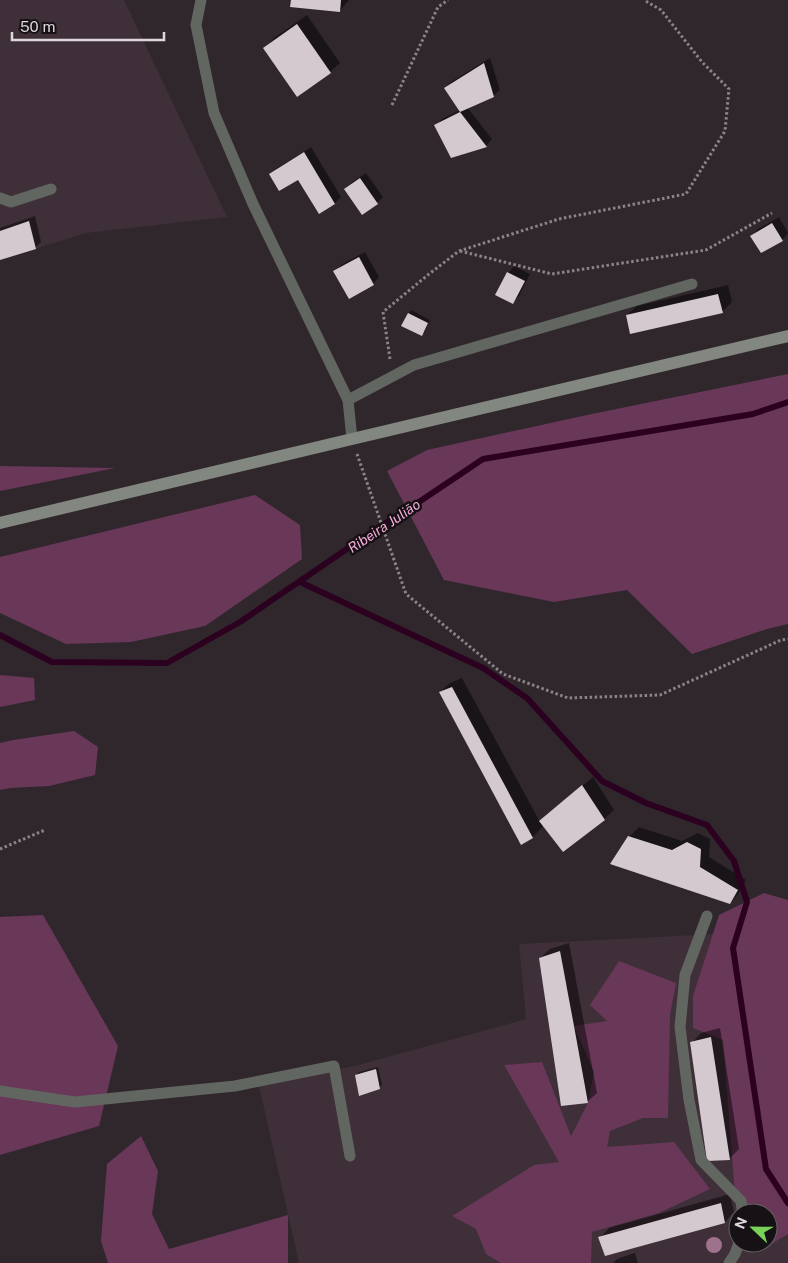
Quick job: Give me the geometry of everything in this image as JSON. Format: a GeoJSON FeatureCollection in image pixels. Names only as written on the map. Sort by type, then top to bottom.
{"type":"FeatureCollection","features":[{"type":"Feature","properties":{"kind":"main road"},"geometry":{"type":"LineString","coordinates":[[0,523],[788,336]]}},
{"type":"Feature","properties":{"kind":"lane"},"geometry":{"type":"LineString","coordinates":[[201,0],[196,25],[214,113],[253,204],[348,400],[352,438]]}},
{"type":"Feature","properties":{"kind":"lane"},"geometry":{"type":"LineString","coordinates":[[0,198],[11,202],[51,189]]}},
{"type":"Feature","properties":{"kind":"lane"},"geometry":{"type":"LineString","coordinates":[[348,400],[414,365],[692,284]]}},
{"type":"Feature","properties":{"kind":"lane"},"geometry":{"type":"LineString","coordinates":[[707,916],[685,975],[680,1027],[689,1100],[701,1160],[741,1203]]}},
{"type":"Feature","properties":{"kind":"lane"},"geometry":{"type":"LineString","coordinates":[[0,1091],[75,1102],[235,1086],[334,1066],[350,1156]]}},
{"type":"Feature","properties":{"kind":"path"},"geometry":{"type":"LineString","coordinates":[[392,105],[438,7],[448,0]]}},
{"type":"Feature","properties":{"kind":"path"},"geometry":{"type":"LineString","coordinates":[[393,376],[384,312],[459,251],[559,219],[686,194],[725,131],[728,89],[702,62],[661,10],[644,0]]}},
{"type":"Feature","properties":{"kind":"path"},"geometry":{"type":"LineString","coordinates":[[459,251],[552,274],[706,250],[772,213]]}},
{"type":"Feature","properties":{"kind":"path"},"geometry":{"type":"LineString","coordinates":[[352,438],[406,594],[503,674],[568,698],[660,694],[781,640],[788,639]]}},
{"type":"Feature","properties":{"kind":"path"},"geometry":{"type":"LineString","coordinates":[[0,849],[45,830]]}},
{"type":"Feature","properties":{"kind":"shaded area"},"geometry":{"type":"Polygon","coordinates":[[[0,0],[124,0],[227,217],[86,233],[0,260],[0,0]]]}},
{"type":"Feature","properties":{"kind":"shaded area"},"geometry":{"type":"Polygon","coordinates":[[[788,374],[788,624],[692,654],[627,590],[554,602],[444,580],[387,471],[427,450],[788,374]]]}},
{"type":"Feature","properties":{"kind":"shaded area"},"geometry":{"type":"Polygon","coordinates":[[[0,466],[115,468],[0,491],[0,466]]]}},
{"type":"Feature","properties":{"kind":"shaded area"},"geometry":{"type":"Polygon","coordinates":[[[255,495],[300,525],[302,559],[205,626],[131,642],[66,644],[0,613],[0,557],[255,495]]]}},
{"type":"Feature","properties":{"kind":"shaded area"},"geometry":{"type":"Polygon","coordinates":[[[0,675],[34,678],[35,700],[0,707],[0,675]]]}},
{"type":"Feature","properties":{"kind":"shaded area"},"geometry":{"type":"Polygon","coordinates":[[[74,731],[98,747],[95,775],[49,786],[0,790],[0,743],[74,731]]]}},
{"type":"Feature","properties":{"kind":"shaded area"},"geometry":{"type":"Polygon","coordinates":[[[764,893],[788,900],[788,1234],[778,1240],[778,1203],[736,1203],[723,1040],[693,1028],[693,996],[719,915],[764,893]]]}},
{"type":"Feature","properties":{"kind":"shaded area"},"geometry":{"type":"Polygon","coordinates":[[[43,915],[118,1046],[99,1126],[0,1155],[0,917],[43,915]]]}},
{"type":"Feature","properties":{"kind":"shaded area"},"geometry":{"type":"Polygon","coordinates":[[[716,934],[788,1233],[788,1263],[299,1263],[259,1086],[358,1065],[526,1019],[519,944],[716,934]]]}},
{"type":"Feature","properties":{"kind":"shaded area"},"geometry":{"type":"Polygon","coordinates":[[[619,961],[676,983],[670,1015],[668,1118],[643,1118],[610,1131],[607,1147],[674,1142],[710,1189],[659,1213],[592,1232],[591,1263],[501,1263],[486,1254],[476,1229],[452,1216],[534,1165],[559,1162],[504,1065],[542,1062],[571,1136],[588,1103],[594,1072],[574,1026],[607,1021],[590,1005],[619,961]]]}},
{"type":"Feature","properties":{"kind":"shaded area"},"geometry":{"type":"Polygon","coordinates":[[[141,1136],[158,1171],[152,1214],[169,1249],[288,1215],[288,1263],[108,1263],[101,1241],[107,1164],[141,1136]]]}},
{"type":"Feature","properties":{"kind":"building"},"geometry":{"type":"Polygon","coordinates":[[[291,0],[341,0],[340,12],[290,7],[291,0]]]}},
{"type":"Feature","properties":{"kind":"building"},"geometry":{"type":"Polygon","coordinates":[[[297,24],[331,73],[297,97],[263,48],[297,24]]]}},
{"type":"Feature","properties":{"kind":"building"},"geometry":{"type":"Polygon","coordinates":[[[484,63],[494,97],[460,112],[444,88],[484,63]]]}},
{"type":"Feature","properties":{"kind":"building"},"geometry":{"type":"Polygon","coordinates":[[[460,112],[487,147],[451,158],[434,125],[460,112]]]}},
{"type":"Feature","properties":{"kind":"building"},"geometry":{"type":"Polygon","coordinates":[[[304,152],[335,204],[319,214],[298,180],[279,191],[269,174],[304,152]]]}},
{"type":"Feature","properties":{"kind":"building"},"geometry":{"type":"Polygon","coordinates":[[[360,178],[378,204],[362,215],[344,189],[360,178]]]}},
{"type":"Feature","properties":{"kind":"building"},"geometry":{"type":"Polygon","coordinates":[[[29,221],[36,249],[0,260],[0,231],[29,221]]]}},
{"type":"Feature","properties":{"kind":"building"},"geometry":{"type":"Polygon","coordinates":[[[772,223],[783,241],[761,253],[750,236],[772,223]]]}},
{"type":"Feature","properties":{"kind":"building"},"geometry":{"type":"Polygon","coordinates":[[[359,257],[374,285],[349,299],[333,271],[359,257]]]}},
{"type":"Feature","properties":{"kind":"building"},"geometry":{"type":"Polygon","coordinates":[[[507,272],[525,281],[513,304],[495,295],[507,272]]]}},
{"type":"Feature","properties":{"kind":"building"},"geometry":{"type":"Polygon","coordinates":[[[718,294],[723,313],[630,334],[626,315],[718,294]]]}},
{"type":"Feature","properties":{"kind":"building"},"geometry":{"type":"Polygon","coordinates":[[[408,313],[428,323],[422,336],[401,326],[408,313]]]}},
{"type":"Feature","properties":{"kind":"building"},"geometry":{"type":"Polygon","coordinates":[[[452,687],[533,838],[521,845],[439,692],[452,687]]]}},
{"type":"Feature","properties":{"kind":"building"},"geometry":{"type":"Polygon","coordinates":[[[582,785],[605,820],[563,852],[539,821],[582,785]]]}},
{"type":"Feature","properties":{"kind":"building"},"geometry":{"type":"Polygon","coordinates":[[[628,836],[672,850],[687,842],[701,849],[700,867],[738,890],[730,904],[610,864],[628,836]]]}},
{"type":"Feature","properties":{"kind":"building"},"geometry":{"type":"Polygon","coordinates":[[[560,951],[588,1103],[561,1106],[539,958],[560,951]]]}},
{"type":"Feature","properties":{"kind":"building"},"geometry":{"type":"Polygon","coordinates":[[[711,1037],[730,1160],[707,1161],[690,1042],[711,1037]]]}},
{"type":"Feature","properties":{"kind":"building"},"geometry":{"type":"Polygon","coordinates":[[[376,1069],[380,1089],[359,1096],[355,1075],[376,1069]]]}},
{"type":"Feature","properties":{"kind":"building"},"geometry":{"type":"Polygon","coordinates":[[[721,1203],[725,1223],[605,1256],[598,1237],[721,1203]]]}},
{"type":"Feature","properties":{"kind":"waterway","name":"Ribeira Julião"},"geometry":{"type":"LineString","coordinates":[[0,635],[52,662],[167,663],[240,622],[483,459],[753,414],[788,402]]}},
{"type":"Feature","properties":{"kind":"waterway"},"geometry":{"type":"LineString","coordinates":[[300,582],[483,668],[527,698],[602,781],[646,803],[707,825],[734,861],[747,902],[733,948],[766,1169],[788,1203]]}}]}
